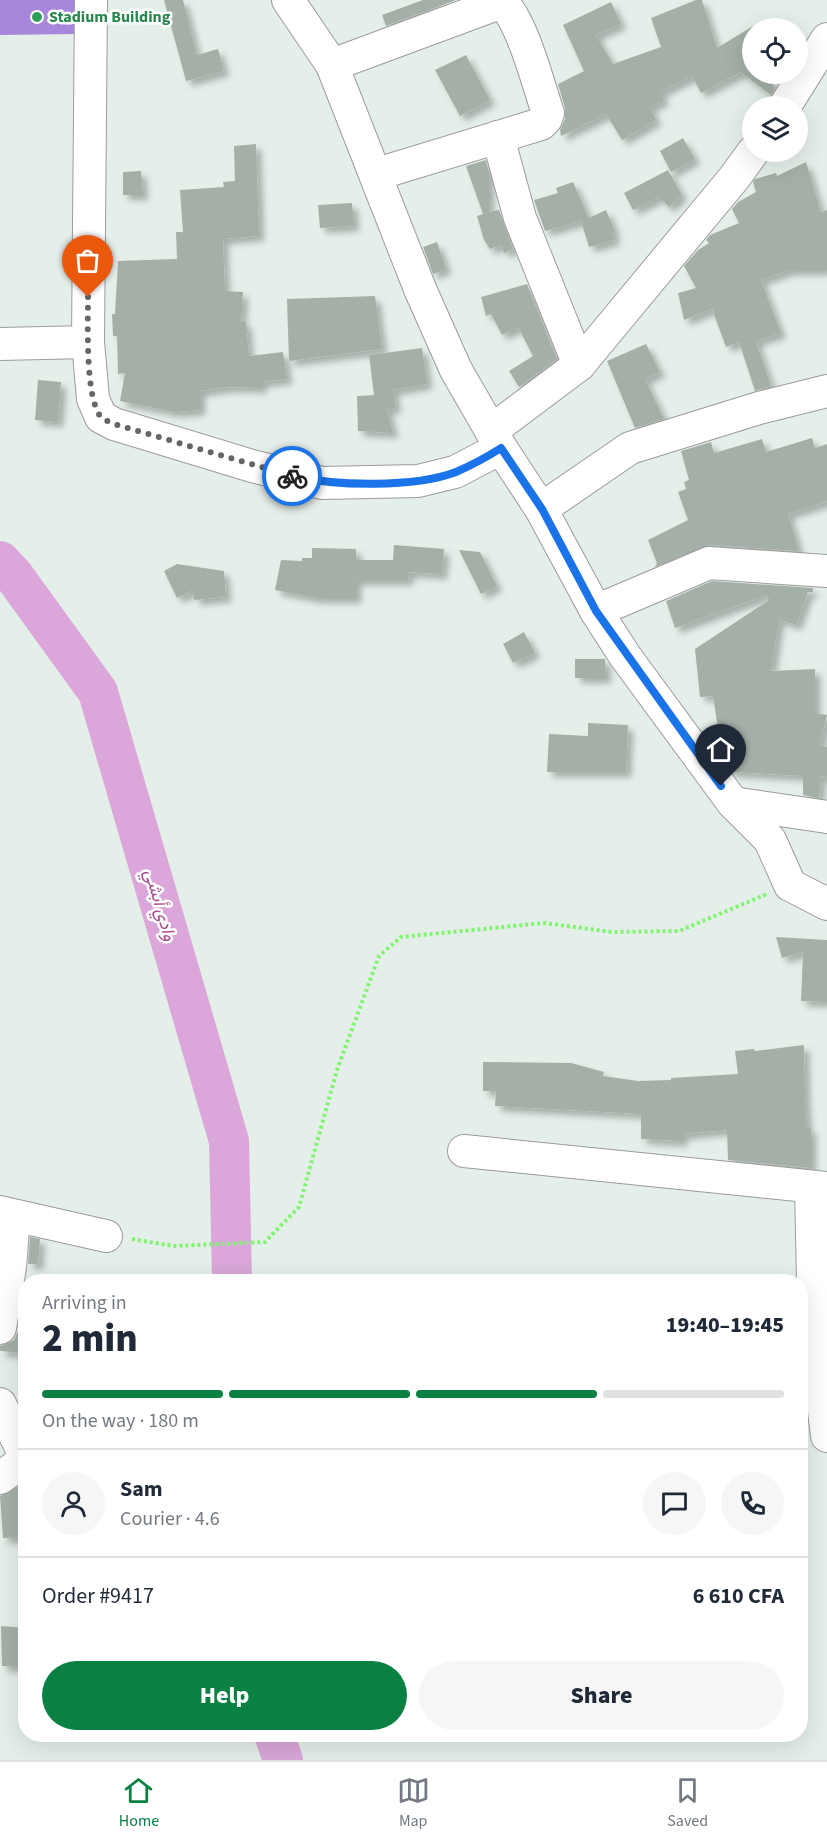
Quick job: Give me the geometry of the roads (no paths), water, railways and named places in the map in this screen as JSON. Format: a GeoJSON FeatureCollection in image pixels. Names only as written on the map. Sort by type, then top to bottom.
{"type":"FeatureCollection","features":[{"type":"Feature","properties":{"kind":"street"},"geometry":{"type":"LineString","coordinates":[[91,0],[88,342],[93,399],[101,417],[114,424],[252,466],[322,483],[418,481],[455,472],[496,439],[579,365],[745,162]]}},
{"type":"Feature","properties":{"kind":"street"},"geometry":{"type":"LineString","coordinates":[[288,0],[332,65],[377,174],[420,289],[451,360],[496,439],[542,509],[596,611],[733,803],[770,840],[790,885],[827,904]]}},
{"type":"Feature","properties":{"kind":"street"},"geometry":{"type":"LineString","coordinates":[[332,65],[472,5],[502,2],[526,47],[548,113],[541,124],[377,174]]}},
{"type":"Feature","properties":{"kind":"street"},"geometry":{"type":"LineString","coordinates":[[791,96],[827,39]]}},
{"type":"Feature","properties":{"kind":"street"},"geometry":{"type":"LineString","coordinates":[[498,137],[520,218],[579,365]]}},
{"type":"Feature","properties":{"kind":"street"},"geometry":{"type":"LineString","coordinates":[[0,344],[88,342]]}},
{"type":"Feature","properties":{"kind":"street"},"geometry":{"type":"LineString","coordinates":[[542,509],[630,448],[748,411],[827,391]]}},
{"type":"Feature","properties":{"kind":"street"},"geometry":{"type":"LineString","coordinates":[[596,611],[709,562],[827,571]]}},
{"type":"Feature","properties":{"kind":"street"},"geometry":{"type":"LineString","coordinates":[[733,803],[827,817]]}},
{"type":"Feature","properties":{"kind":"street"},"geometry":{"type":"LineString","coordinates":[[464,1151],[819,1188],[814,1327],[827,1436]]}},
{"type":"Feature","properties":{"kind":"street"},"geometry":{"type":"LineString","coordinates":[[0,1328],[10,1267],[7,1214],[106,1236]]}},
{"type":"Feature","properties":{"kind":"street"},"geometry":{"type":"LineString","coordinates":[[0,1404],[18,1441]]}},
{"type":"Feature","properties":{"kind":"street"},"geometry":{"type":"LineString","coordinates":[[0,1478],[18,1464]]}},
{"type":"Feature","properties":{"kind":"waterway","name":"وادي أبشي"},"geometry":{"type":"LineString","coordinates":[[0,561],[14,576],[98,692],[229,1141],[232,1274]]}},
{"type":"Feature","properties":{"kind":"waterway","name":"وادي أبشي"},"geometry":{"type":"LineString","coordinates":[[277,1742],[283,1760]]}},
{"type":"Feature","properties":{"kind":"place","name":"Stadium Building"},"geometry":{"type":"Point","coordinates":[37,17]}}]}
